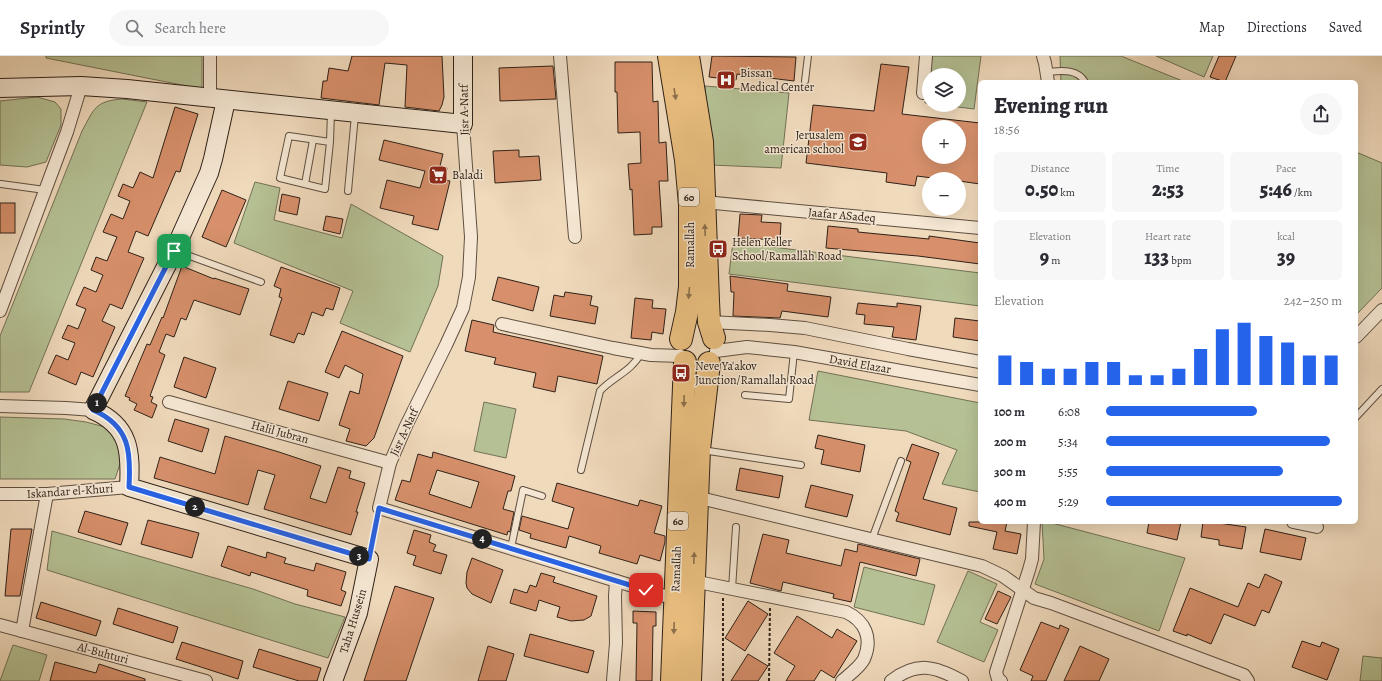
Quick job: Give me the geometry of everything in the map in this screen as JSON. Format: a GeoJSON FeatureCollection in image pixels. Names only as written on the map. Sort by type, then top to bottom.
{"type":"FeatureCollection","features":[{"type":"Feature","properties":{"kind":"highway","name":"Ramallah"},"geometry":{"type":"LineString","coordinates":[[669,56],[686,160],[690,205],[690,287],[683,352],[672,681]]}},
{"type":"Feature","properties":{"kind":"highway","name":"Ramallah"},"geometry":{"type":"LineString","coordinates":[[688,56],[702,142],[712,344],[699,449],[690,681]]}},
{"type":"Feature","properties":{"kind":"highway"},"geometry":{"type":"LineString","coordinates":[[691,330],[704,330],[710,333],[712,344],[703,366],[691,365],[683,352],[685,334],[691,330]]}},
{"type":"Feature","properties":{"kind":"street"},"geometry":{"type":"LineString","coordinates":[[93,410],[174,251],[209,173],[215,152],[218,99],[210,56]]}},
{"type":"Feature","properties":{"kind":"street","name":"Jisr A-Natf"},"geometry":{"type":"LineString","coordinates":[[379,508],[390,463],[406,426],[446,346],[463,308],[469,277],[471,237],[463,124],[463,56]]}},
{"type":"Feature","properties":{"kind":"street"},"geometry":{"type":"LineString","coordinates":[[560,56],[575,237]]}},
{"type":"Feature","properties":{"kind":"street"},"geometry":{"type":"LineString","coordinates":[[925,68],[926,56]]}},
{"type":"Feature","properties":{"kind":"street"},"geometry":{"type":"LineString","coordinates":[[0,311],[67,132],[81,86]]}},
{"type":"Feature","properties":{"kind":"street"},"geometry":{"type":"LineString","coordinates":[[0,88],[81,86],[127,89],[463,124]]}},
{"type":"Feature","properties":{"kind":"street","name":"Jaafar ASadeq"},"geometry":{"type":"LineString","coordinates":[[704,202],[978,228]]}},
{"type":"Feature","properties":{"kind":"street"},"geometry":{"type":"LineString","coordinates":[[1358,335],[1382,310]]}},
{"type":"Feature","properties":{"kind":"street"},"geometry":{"type":"LineString","coordinates":[[502,324],[641,354],[683,352]]}},
{"type":"Feature","properties":{"kind":"street"},"geometry":{"type":"LineString","coordinates":[[712,344],[770,324],[805,328],[978,362]]}},
{"type":"Feature","properties":{"kind":"street","name":"David Elazar"},"geometry":{"type":"LineString","coordinates":[[712,344],[794,352],[978,385]]}},
{"type":"Feature","properties":{"kind":"street","name":"Halil Jubran"},"geometry":{"type":"LineString","coordinates":[[169,402],[390,463]]}},
{"type":"Feature","properties":{"kind":"street"},"geometry":{"type":"LineString","coordinates":[[0,406],[93,410],[102,414],[118,426],[124,435],[129,450],[129,487]]}},
{"type":"Feature","properties":{"kind":"street","name":"Iskandar el-Khuri"},"geometry":{"type":"LineString","coordinates":[[0,494],[47,494],[129,487],[369,559]]}},
{"type":"Feature","properties":{"kind":"street"},"geometry":{"type":"LineString","coordinates":[[22,631],[47,494]]}},
{"type":"Feature","properties":{"kind":"street"},"geometry":{"type":"LineString","coordinates":[[696,497],[982,566],[1003,576],[1034,598],[1244,675],[1248,681]]}},
{"type":"Feature","properties":{"kind":"street"},"geometry":{"type":"LineString","coordinates":[[379,508],[675,599]]}},
{"type":"Feature","properties":{"kind":"street"},"geometry":{"type":"LineString","coordinates":[[1000,681],[996,672],[1032,559],[1034,524]]}},
{"type":"Feature","properties":{"kind":"street"},"geometry":{"type":"LineString","coordinates":[[1303,524],[1317,527]]}},
{"type":"Feature","properties":{"kind":"street","name":"Taha Hussein"},"geometry":{"type":"LineString","coordinates":[[333,681],[358,613],[369,559]]}},
{"type":"Feature","properties":{"kind":"street"},"geometry":{"type":"LineString","coordinates":[[613,681],[616,642],[616,581]]}},
{"type":"Feature","properties":{"kind":"street"},"geometry":{"type":"LineString","coordinates":[[693,581],[846,612],[856,617],[865,626],[868,644],[864,659],[851,674],[842,681]]}},
{"type":"Feature","properties":{"kind":"street","name":"Al-Buhturi"},"geometry":{"type":"LineString","coordinates":[[0,625],[206,681]]}},
{"type":"Feature","properties":{"kind":"street"},"geometry":{"type":"LineString","coordinates":[[891,681],[906,671],[920,668],[937,669],[962,681]]}},
{"type":"Feature","properties":{"kind":"lane"},"geometry":{"type":"LineString","coordinates":[[805,81],[808,56]]}},
{"type":"Feature","properties":{"kind":"lane"},"geometry":{"type":"LineString","coordinates":[[1046,66],[1070,71],[1081,76],[1084,80]]}},
{"type":"Feature","properties":{"kind":"lane"},"geometry":{"type":"LineString","coordinates":[[330,142],[289,136],[280,178],[325,189],[330,142],[332,111]]}},
{"type":"Feature","properties":{"kind":"lane"},"geometry":{"type":"LineString","coordinates":[[348,191],[355,113]]}},
{"type":"Feature","properties":{"kind":"lane"},"geometry":{"type":"LineString","coordinates":[[305,184],[313,140]]}},
{"type":"Feature","properties":{"kind":"lane"},"geometry":{"type":"LineString","coordinates":[[1,184],[45,190]]}},
{"type":"Feature","properties":{"kind":"lane"},"geometry":{"type":"LineString","coordinates":[[174,251],[261,282]]}},
{"type":"Feature","properties":{"kind":"lane"},"geometry":{"type":"LineString","coordinates":[[745,395],[789,399],[794,352]]}},
{"type":"Feature","properties":{"kind":"lane"},"geometry":{"type":"LineString","coordinates":[[581,470],[600,391],[607,383],[627,370],[637,361],[641,354]]}},
{"type":"Feature","properties":{"kind":"lane"},"geometry":{"type":"LineString","coordinates":[[1358,415],[1382,389]]}},
{"type":"Feature","properties":{"kind":"lane"},"geometry":{"type":"LineString","coordinates":[[699,449],[801,465]]}},
{"type":"Feature","properties":{"kind":"lane"},"geometry":{"type":"LineString","coordinates":[[872,539],[901,461]]}},
{"type":"Feature","properties":{"kind":"lane"},"geometry":{"type":"LineString","coordinates":[[511,548],[523,490],[542,496]]}},
{"type":"Feature","properties":{"kind":"lane"},"geometry":{"type":"LineString","coordinates":[[728,588],[736,526]]}},
{"type":"Feature","properties":{"kind":"path"},"geometry":{"type":"LineString","coordinates":[[369,559],[379,508]]}},
{"type":"Feature","properties":{"kind":"path"},"geometry":{"type":"LineString","coordinates":[[723,681],[728,588]]}},
{"type":"Feature","properties":{"kind":"path"},"geometry":{"type":"LineString","coordinates":[[769,681],[770,596]]}},
{"type":"Feature","properties":{"kind":"green space"},"geometry":{"type":"Polygon","coordinates":[[[46,56],[202,56],[202,89],[46,58],[46,56]]]}},
{"type":"Feature","properties":{"kind":"green space"},"geometry":{"type":"Polygon","coordinates":[[[932,56],[981,56],[974,109],[966,108],[966,68],[930,68],[932,56]]]}},
{"type":"Feature","properties":{"kind":"green space"},"geometry":{"type":"Polygon","coordinates":[[[1060,56],[1121,56],[1180,80],[1061,80],[1060,56]]]}},
{"type":"Feature","properties":{"kind":"green space"},"geometry":{"type":"Polygon","coordinates":[[[1156,56],[1213,56],[1204,77],[1156,56]]]}},
{"type":"Feature","properties":{"kind":"green space"},"geometry":{"type":"Polygon","coordinates":[[[705,86],[789,93],[781,168],[711,165],[705,86]]]}},
{"type":"Feature","properties":{"kind":"green space"},"geometry":{"type":"Polygon","coordinates":[[[37,97],[55,102],[61,109],[61,125],[46,162],[27,167],[0,165],[0,101],[37,97]]]}},
{"type":"Feature","properties":{"kind":"green space"},"geometry":{"type":"Polygon","coordinates":[[[122,99],[147,102],[29,392],[0,392],[0,336],[82,131],[93,112],[101,104],[122,99]]]}},
{"type":"Feature","properties":{"kind":"green space"},"geometry":{"type":"Polygon","coordinates":[[[1358,153],[1382,163],[1382,288],[1358,313],[1358,153]]]}},
{"type":"Feature","properties":{"kind":"green space"},"geometry":{"type":"Polygon","coordinates":[[[255,182],[280,188],[274,220],[342,238],[351,204],[443,256],[438,286],[410,352],[340,323],[353,291],[234,243],[255,182]]]}},
{"type":"Feature","properties":{"kind":"green space"},"geometry":{"type":"Polygon","coordinates":[[[733,242],[978,273],[978,306],[729,274],[733,242]]]}},
{"type":"Feature","properties":{"kind":"green space"},"geometry":{"type":"Polygon","coordinates":[[[818,371],[978,403],[978,492],[942,484],[957,450],[906,431],[809,420],[818,371]]]}},
{"type":"Feature","properties":{"kind":"green space"},"geometry":{"type":"Polygon","coordinates":[[[484,402],[516,409],[506,458],[474,451],[484,402]]]}},
{"type":"Feature","properties":{"kind":"green space"},"geometry":{"type":"Polygon","coordinates":[[[0,417],[64,419],[86,422],[105,427],[119,440],[122,458],[115,479],[0,479],[0,417]]]}},
{"type":"Feature","properties":{"kind":"green space"},"geometry":{"type":"Polygon","coordinates":[[[1042,524],[1056,524],[1185,558],[1159,631],[1035,584],[1044,559],[1042,524]]]}},
{"type":"Feature","properties":{"kind":"green space"},"geometry":{"type":"Polygon","coordinates":[[[52,531],[253,589],[295,604],[345,617],[328,658],[47,570],[52,531]]]}},
{"type":"Feature","properties":{"kind":"green space"},"geometry":{"type":"Polygon","coordinates":[[[864,567],[935,585],[924,625],[854,607],[864,567]]]}},
{"type":"Feature","properties":{"kind":"green space"},"geometry":{"type":"Polygon","coordinates":[[[968,571],[997,584],[980,622],[998,630],[984,662],[937,642],[968,571]]]}},
{"type":"Feature","properties":{"kind":"green space"},"geometry":{"type":"Polygon","coordinates":[[[13,645],[47,655],[39,681],[0,681],[13,645]]]}},
{"type":"Feature","properties":{"kind":"green space"},"geometry":{"type":"Polygon","coordinates":[[[1363,656],[1382,658],[1382,681],[1360,681],[1363,656]]]}},
{"type":"Feature","properties":{"kind":"building"},"geometry":{"type":"Polygon","coordinates":[[[352,56],[442,56],[444,97],[439,111],[405,107],[407,65],[385,63],[379,105],[321,98],[323,81],[327,81],[329,68],[348,71],[352,56]]]}},
{"type":"Feature","properties":{"kind":"building"},"geometry":{"type":"Polygon","coordinates":[[[712,56],[796,57],[794,81],[737,74],[736,80],[709,77],[712,56]]]}},
{"type":"Feature","properties":{"kind":"building"},"geometry":{"type":"Polygon","coordinates":[[[1219,56],[1236,56],[1226,80],[1219,80],[1210,77],[1219,56]]]}},
{"type":"Feature","properties":{"kind":"building"},"geometry":{"type":"Polygon","coordinates":[[[615,62],[652,62],[653,102],[658,101],[659,143],[666,142],[668,181],[659,181],[662,227],[652,227],[652,234],[634,235],[632,189],[630,190],[628,164],[641,163],[640,132],[618,133],[617,92],[615,92],[615,62]]]}},
{"type":"Feature","properties":{"kind":"building","name":"Jerusalem american school"},"geometry":{"type":"Polygon","coordinates":[[[881,64],[909,67],[902,114],[954,120],[922,120],[922,164],[966,164],[966,121],[978,123],[978,184],[966,182],[966,172],[922,172],[922,177],[917,176],[915,186],[886,182],[887,173],[806,163],[813,105],[874,111],[881,64]]]}},
{"type":"Feature","properties":{"kind":"building"},"geometry":{"type":"Polygon","coordinates":[[[553,66],[556,99],[500,101],[499,68],[553,66]]]}},
{"type":"Feature","properties":{"kind":"building"},"geometry":{"type":"Polygon","coordinates":[[[175,107],[198,114],[180,172],[176,171],[148,236],[136,231],[128,252],[144,258],[122,309],[110,304],[102,321],[115,327],[93,377],[81,372],[76,385],[48,373],[56,355],[68,360],[75,343],[62,338],[68,325],[78,329],[86,309],[76,305],[84,287],[96,292],[103,275],[91,270],[96,257],[107,261],[117,237],[103,232],[111,214],[123,219],[130,201],[118,196],[123,184],[133,188],[140,172],[153,178],[175,107]]]}},
{"type":"Feature","properties":{"kind":"building"},"geometry":{"type":"Polygon","coordinates":[[[384,140],[443,154],[440,166],[447,168],[444,180],[450,181],[438,230],[412,224],[414,216],[380,208],[387,180],[420,188],[425,171],[379,160],[384,140]]]}},
{"type":"Feature","properties":{"kind":"building"},"geometry":{"type":"Polygon","coordinates":[[[519,150],[519,157],[539,156],[541,180],[495,183],[493,151],[519,150]]]}},
{"type":"Feature","properties":{"kind":"building"},"geometry":{"type":"Polygon","coordinates":[[[222,190],[246,200],[226,247],[202,237],[222,190]]]}},
{"type":"Feature","properties":{"kind":"building"},"geometry":{"type":"Polygon","coordinates":[[[282,194],[300,198],[297,215],[279,211],[282,194]]]}},
{"type":"Feature","properties":{"kind":"building"},"geometry":{"type":"Polygon","coordinates":[[[0,203],[15,203],[15,233],[0,233],[0,203]]]}},
{"type":"Feature","properties":{"kind":"building"},"geometry":{"type":"Polygon","coordinates":[[[740,214],[762,215],[761,222],[781,223],[780,240],[738,238],[740,214]]]}},
{"type":"Feature","properties":{"kind":"building"},"geometry":{"type":"Polygon","coordinates":[[[326,216],[343,219],[340,234],[323,230],[326,216]]]}},
{"type":"Feature","properties":{"kind":"building"},"geometry":{"type":"Polygon","coordinates":[[[828,226],[858,229],[858,232],[929,239],[929,236],[978,243],[978,264],[918,256],[826,248],[828,226]]]}},
{"type":"Feature","properties":{"kind":"building"},"geometry":{"type":"Polygon","coordinates":[[[182,266],[214,279],[249,289],[240,315],[194,300],[186,320],[181,318],[174,337],[166,334],[159,352],[165,355],[150,396],[153,397],[151,402],[157,405],[152,418],[134,410],[137,404],[125,396],[147,344],[150,345],[162,317],[163,318],[182,266]]]}},
{"type":"Feature","properties":{"kind":"building"},"geometry":{"type":"Polygon","coordinates":[[[281,267],[340,288],[333,310],[326,308],[323,316],[312,312],[304,335],[298,333],[294,343],[270,335],[282,298],[279,297],[281,289],[274,286],[281,267]]]}},
{"type":"Feature","properties":{"kind":"building"},"geometry":{"type":"Polygon","coordinates":[[[730,276],[788,284],[787,291],[831,297],[828,317],[782,311],[780,318],[733,316],[734,292],[731,292],[730,276]]]}},
{"type":"Feature","properties":{"kind":"building"},"geometry":{"type":"Polygon","coordinates":[[[498,277],[539,287],[533,311],[492,300],[498,277]]]}},
{"type":"Feature","properties":{"kind":"building"},"geometry":{"type":"Polygon","coordinates":[[[565,292],[592,296],[590,305],[598,307],[595,324],[550,316],[554,295],[564,297],[565,292]]]}},
{"type":"Feature","properties":{"kind":"building"},"geometry":{"type":"Polygon","coordinates":[[[635,298],[653,300],[652,308],[666,309],[663,334],[652,332],[651,340],[631,338],[635,298]]]}},
{"type":"Feature","properties":{"kind":"building"},"geometry":{"type":"Polygon","coordinates":[[[858,303],[897,307],[897,303],[921,306],[916,340],[892,337],[894,327],[864,324],[865,315],[856,314],[858,303]]]}},
{"type":"Feature","properties":{"kind":"building"},"geometry":{"type":"Polygon","coordinates":[[[955,318],[978,321],[978,341],[953,337],[955,318]]]}},
{"type":"Feature","properties":{"kind":"building"},"geometry":{"type":"Polygon","coordinates":[[[472,320],[494,325],[493,332],[603,356],[597,384],[558,376],[555,392],[533,387],[536,373],[494,364],[496,358],[465,351],[472,320]]]}},
{"type":"Feature","properties":{"kind":"building"},"geometry":{"type":"Polygon","coordinates":[[[342,331],[403,356],[374,438],[366,446],[346,441],[350,429],[339,425],[350,391],[359,394],[363,374],[345,365],[339,378],[325,372],[342,331]]]}},
{"type":"Feature","properties":{"kind":"building"},"geometry":{"type":"Polygon","coordinates":[[[184,357],[216,368],[206,398],[174,387],[184,357]]]}},
{"type":"Feature","properties":{"kind":"building"},"geometry":{"type":"Polygon","coordinates":[[[288,381],[328,393],[319,421],[279,409],[288,381]]]}},
{"type":"Feature","properties":{"kind":"building"},"geometry":{"type":"Polygon","coordinates":[[[175,419],[209,429],[202,452],[168,441],[175,419]]]}},
{"type":"Feature","properties":{"kind":"building"},"geometry":{"type":"Polygon","coordinates":[[[818,435],[865,445],[860,472],[821,464],[824,450],[815,448],[818,435]]]}},
{"type":"Feature","properties":{"kind":"building"},"geometry":{"type":"Polygon","coordinates":[[[225,436],[321,466],[310,498],[326,503],[338,467],[351,471],[349,478],[365,483],[351,535],[264,509],[275,475],[258,470],[248,505],[154,478],[160,457],[215,474],[225,436]]]}},
{"type":"Feature","properties":{"kind":"building"},"geometry":{"type":"Polygon","coordinates":[[[912,444],[939,453],[923,499],[957,508],[950,535],[896,521],[899,513],[895,511],[911,462],[906,460],[912,444]]]}},
{"type":"Feature","properties":{"kind":"building"},"geometry":{"type":"Polygon","coordinates":[[[433,452],[515,476],[511,491],[508,491],[503,509],[514,512],[510,532],[508,531],[507,535],[395,500],[402,480],[410,482],[418,454],[432,458],[433,452]],[[437,470],[429,494],[471,508],[479,482],[437,470]]]}},
{"type":"Feature","properties":{"kind":"building"},"geometry":{"type":"Polygon","coordinates":[[[740,468],[783,476],[779,498],[736,490],[740,468]]]}},
{"type":"Feature","properties":{"kind":"building"},"geometry":{"type":"Polygon","coordinates":[[[557,483],[638,506],[640,500],[662,506],[654,533],[665,536],[660,561],[640,555],[637,564],[599,553],[601,546],[569,536],[566,548],[530,538],[531,534],[519,530],[522,516],[568,529],[574,508],[552,501],[557,483]]]}},
{"type":"Feature","properties":{"kind":"building"},"geometry":{"type":"Polygon","coordinates":[[[811,485],[853,495],[847,517],[805,507],[811,485]]]}},
{"type":"Feature","properties":{"kind":"building"},"geometry":{"type":"Polygon","coordinates":[[[85,511],[128,523],[121,545],[78,532],[85,511]]]}},
{"type":"Feature","properties":{"kind":"building"},"geometry":{"type":"Polygon","coordinates":[[[148,520],[199,533],[192,558],[141,544],[148,520]]]}},
{"type":"Feature","properties":{"kind":"building"},"geometry":{"type":"Polygon","coordinates":[[[969,522],[978,522],[978,524],[1007,524],[1005,531],[1021,534],[1017,554],[993,549],[997,532],[969,526],[969,522]]]}},
{"type":"Feature","properties":{"kind":"building"},"geometry":{"type":"Polygon","coordinates":[[[1149,524],[1181,524],[1177,540],[1147,533],[1149,524]]]}},
{"type":"Feature","properties":{"kind":"building"},"geometry":{"type":"Polygon","coordinates":[[[1203,524],[1226,524],[1246,527],[1242,549],[1219,545],[1219,540],[1201,537],[1203,524]]]}},
{"type":"Feature","properties":{"kind":"building"},"geometry":{"type":"Polygon","coordinates":[[[11,529],[32,529],[20,596],[5,596],[11,529]]]}},
{"type":"Feature","properties":{"kind":"building"},"geometry":{"type":"Polygon","coordinates":[[[1265,529],[1306,538],[1301,560],[1260,552],[1265,529]]]}},
{"type":"Feature","properties":{"kind":"building"},"geometry":{"type":"Polygon","coordinates":[[[414,530],[431,535],[429,542],[436,545],[433,551],[447,555],[441,574],[413,565],[416,556],[407,553],[414,530]]]}},
{"type":"Feature","properties":{"kind":"building"},"geometry":{"type":"Polygon","coordinates":[[[763,534],[789,540],[786,553],[841,566],[845,549],[857,552],[858,544],[920,559],[916,576],[860,562],[851,602],[833,598],[834,594],[783,582],[781,591],[750,583],[763,534]]]}},
{"type":"Feature","properties":{"kind":"building"},"geometry":{"type":"Polygon","coordinates":[[[228,546],[266,558],[267,552],[286,558],[284,563],[314,571],[316,563],[346,572],[341,590],[346,592],[341,606],[307,596],[308,590],[251,572],[250,576],[221,566],[228,546]]]}},
{"type":"Feature","properties":{"kind":"building"},"geometry":{"type":"Polygon","coordinates":[[[472,558],[503,570],[491,603],[472,594],[467,588],[467,572],[472,558]]]}},
{"type":"Feature","properties":{"kind":"building"},"geometry":{"type":"Polygon","coordinates":[[[541,573],[555,577],[553,582],[597,596],[591,616],[584,620],[571,621],[557,617],[560,607],[539,600],[536,611],[510,603],[514,589],[527,593],[530,585],[536,587],[541,573]]]}},
{"type":"Feature","properties":{"kind":"building"},"geometry":{"type":"Polygon","coordinates":[[[1265,574],[1282,582],[1269,613],[1262,610],[1255,626],[1224,614],[1211,644],[1187,634],[1187,636],[1173,631],[1190,588],[1238,607],[1248,583],[1259,588],[1265,574]]]}},
{"type":"Feature","properties":{"kind":"building"},"geometry":{"type":"Polygon","coordinates":[[[395,586],[434,598],[406,681],[364,681],[395,586]]]}},
{"type":"Feature","properties":{"kind":"building"},"geometry":{"type":"Polygon","coordinates":[[[998,591],[1011,597],[997,624],[985,619],[998,591]]]}},
{"type":"Feature","properties":{"kind":"building"},"geometry":{"type":"Polygon","coordinates":[[[748,601],[768,614],[745,651],[725,638],[748,601]]]}},
{"type":"Feature","properties":{"kind":"building"},"geometry":{"type":"Polygon","coordinates":[[[41,602],[101,621],[96,636],[36,618],[41,602]]]}},
{"type":"Feature","properties":{"kind":"building"},"geometry":{"type":"Polygon","coordinates":[[[118,608],[178,627],[173,643],[113,624],[118,608]]]}},
{"type":"Feature","properties":{"kind":"building"},"geometry":{"type":"Polygon","coordinates":[[[633,611],[656,612],[656,626],[653,626],[652,681],[636,681],[637,623],[633,623],[633,611]]]}},
{"type":"Feature","properties":{"kind":"building"},"geometry":{"type":"Polygon","coordinates":[[[797,616],[832,638],[837,629],[857,641],[834,678],[821,670],[814,681],[786,681],[795,666],[774,653],[797,616]]]}},
{"type":"Feature","properties":{"kind":"building"},"geometry":{"type":"Polygon","coordinates":[[[1041,622],[1059,629],[1060,625],[1069,629],[1046,681],[1031,681],[1033,676],[1020,670],[1041,622]]]}},
{"type":"Feature","properties":{"kind":"building"},"geometry":{"type":"Polygon","coordinates":[[[530,634],[594,651],[588,673],[524,656],[530,634]]]}},
{"type":"Feature","properties":{"kind":"building"},"geometry":{"type":"Polygon","coordinates":[[[1302,641],[1320,647],[1322,642],[1339,649],[1327,680],[1292,667],[1302,641]]]}},
{"type":"Feature","properties":{"kind":"building"},"geometry":{"type":"Polygon","coordinates":[[[182,642],[243,661],[238,679],[176,659],[182,642]]]}},
{"type":"Feature","properties":{"kind":"building"},"geometry":{"type":"Polygon","coordinates":[[[488,646],[514,654],[506,681],[478,681],[488,646]]]}},
{"type":"Feature","properties":{"kind":"building"},"geometry":{"type":"Polygon","coordinates":[[[1080,646],[1109,659],[1099,681],[1064,681],[1080,646]]]}},
{"type":"Feature","properties":{"kind":"building"},"geometry":{"type":"Polygon","coordinates":[[[259,649],[321,668],[317,681],[299,681],[253,667],[259,649]]]}},
{"type":"Feature","properties":{"kind":"building"},"geometry":{"type":"Polygon","coordinates":[[[748,654],[768,666],[758,681],[731,681],[748,654]]]}},
{"type":"Feature","properties":{"kind":"building"},"geometry":{"type":"Polygon","coordinates":[[[55,662],[96,673],[99,664],[145,679],[145,681],[50,681],[55,662]]]}},
{"type":"Feature","properties":{"kind":"place","name":"Bissan Medical Center"},"geometry":{"type":"Point","coordinates":[726,80]}},
{"type":"Feature","properties":{"kind":"place","name":"Jerusalem american school"},"geometry":{"type":"Point","coordinates":[858,142]}},
{"type":"Feature","properties":{"kind":"place","name":"Baladi"},"geometry":{"type":"Point","coordinates":[438,175]}},
{"type":"Feature","properties":{"kind":"place","name":"Helen Keller School/Ramallah Road"},"geometry":{"type":"Point","coordinates":[718,249]}},
{"type":"Feature","properties":{"kind":"place","name":"Neve Ya'akov Junction/Ramallah Road"},"geometry":{"type":"Point","coordinates":[681,373]}},
{"type":"Feature","properties":{"kind":"route"},"geometry":{"type":"LineString","coordinates":[[174,251],[93,410],[111,420],[118,426],[124,435],[129,450],[129,487],[369,559],[379,508],[646,590]]}}]}
